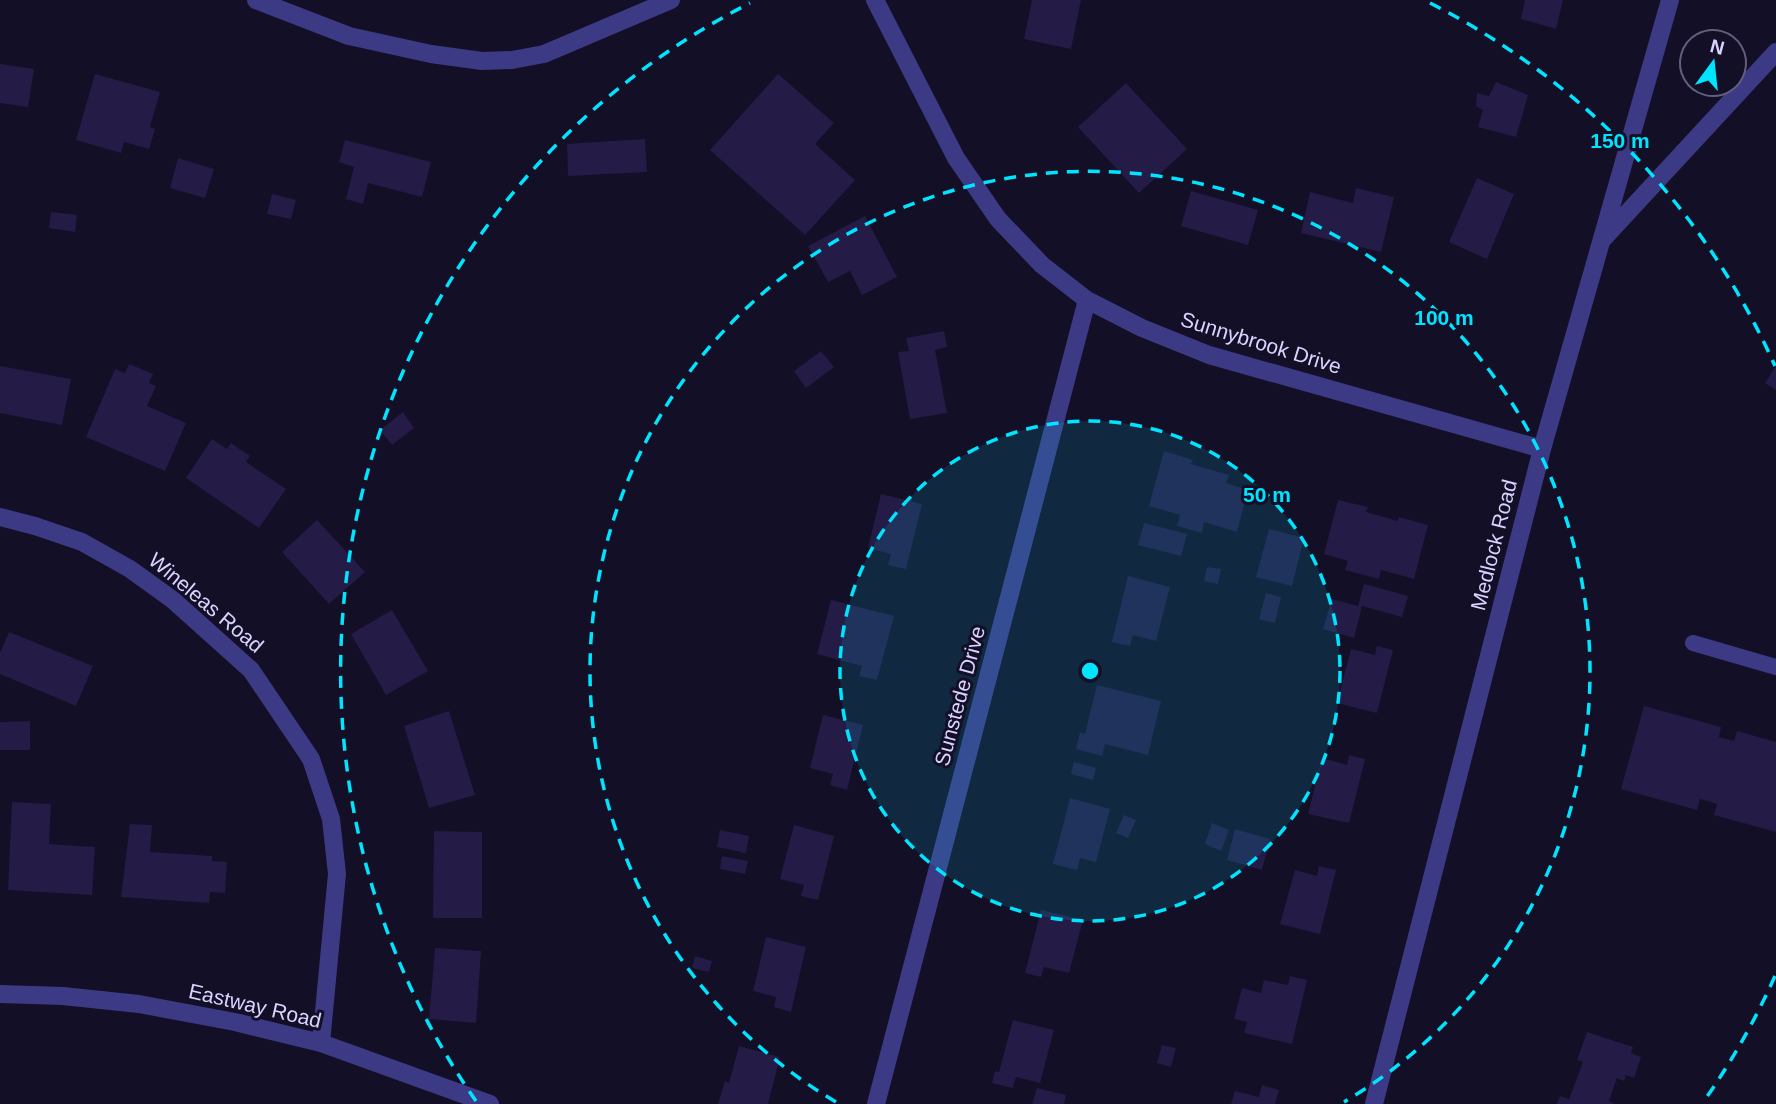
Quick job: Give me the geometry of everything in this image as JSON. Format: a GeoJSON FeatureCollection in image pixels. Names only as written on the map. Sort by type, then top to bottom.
{"type":"FeatureCollection","features":[{"type":"Feature","properties":{"kind":"street"},"geometry":{"type":"LineString","coordinates":[[256,0],[349,36],[431,54],[482,61],[512,60],[544,54],[670,0]]}},
{"type":"Feature","properties":{"kind":"street","name":"Sunnybrook Drive"},"geometry":{"type":"LineString","coordinates":[[875,0],[956,158],[998,219],[1042,265],[1087,300],[1142,328],[1209,355],[1542,449]]}},
{"type":"Feature","properties":{"kind":"street","name":"Medlock Road"},"geometry":{"type":"LineString","coordinates":[[1374,1104],[1542,449],[1670,0]]}},
{"type":"Feature","properties":{"kind":"street"},"geometry":{"type":"LineString","coordinates":[[1601,241],[1776,52]]}},
{"type":"Feature","properties":{"kind":"street","name":"Sunstede Drive"},"geometry":{"type":"LineString","coordinates":[[876,1104],[1087,300]]}},
{"type":"Feature","properties":{"kind":"street","name":"Wineleas Road"},"geometry":{"type":"LineString","coordinates":[[0,517],[82,542],[130,569],[173,600],[251,670],[311,759],[331,819],[337,874],[321,1043]]}},
{"type":"Feature","properties":{"kind":"street","name":"Eastway Road"},"geometry":{"type":"LineString","coordinates":[[0,994],[62,996],[139,1004],[235,1022],[321,1043],[490,1104]]}},
{"type":"Feature","properties":{"kind":"lane"},"geometry":{"type":"LineString","coordinates":[[1693,643],[1773,661]]}},
{"type":"Feature","properties":{"kind":"building"},"geometry":{"type":"Polygon","coordinates":[[[1032,0],[1081,0],[1071,49],[1024,39],[1032,0]]]}},
{"type":"Feature","properties":{"kind":"building"},"geometry":{"type":"Polygon","coordinates":[[[1525,0],[1563,0],[1556,29],[1521,19],[1525,0]]]}},
{"type":"Feature","properties":{"kind":"building"},"geometry":{"type":"Polygon","coordinates":[[[0,64],[34,69],[28,107],[0,103],[0,64]]]}},
{"type":"Feature","properties":{"kind":"building"},"geometry":{"type":"Polygon","coordinates":[[[95,74],[160,92],[150,127],[155,129],[149,149],[124,142],[121,153],[76,140],[95,74]]]}},
{"type":"Feature","properties":{"kind":"building"},"geometry":{"type":"Polygon","coordinates":[[[778,74],[834,123],[815,144],[855,180],[805,235],[710,150],[778,74]]]}},
{"type":"Feature","properties":{"kind":"building"},"geometry":{"type":"Polygon","coordinates":[[[1496,82],[1528,95],[1516,137],[1478,127],[1483,110],[1476,106],[1477,93],[1489,96],[1496,82]]]}},
{"type":"Feature","properties":{"kind":"building"},"geometry":{"type":"Polygon","coordinates":[[[1126,83],[1187,149],[1139,193],[1078,127],[1126,83]]]}},
{"type":"Feature","properties":{"kind":"building"},"geometry":{"type":"Polygon","coordinates":[[[645,139],[647,172],[568,176],[567,144],[645,139]]]}},
{"type":"Feature","properties":{"kind":"building"},"geometry":{"type":"Polygon","coordinates":[[[345,140],[431,162],[422,197],[368,183],[363,204],[346,199],[354,167],[339,162],[345,140]]]}},
{"type":"Feature","properties":{"kind":"building"},"geometry":{"type":"Polygon","coordinates":[[[178,158],[214,169],[205,198],[170,188],[178,158]]]}},
{"type":"Feature","properties":{"kind":"building"},"geometry":{"type":"Polygon","coordinates":[[[1477,178],[1514,194],[1487,259],[1449,242],[1477,178]]]}},
{"type":"Feature","properties":{"kind":"building"},"geometry":{"type":"Polygon","coordinates":[[[1356,188],[1394,197],[1381,252],[1301,233],[1310,192],[1353,203],[1356,188]]]}},
{"type":"Feature","properties":{"kind":"building"},"geometry":{"type":"Polygon","coordinates":[[[1191,191],[1258,210],[1248,245],[1181,226],[1191,191]]]}},
{"type":"Feature","properties":{"kind":"building"},"geometry":{"type":"Polygon","coordinates":[[[272,194],[296,200],[291,219],[267,214],[272,194]]]}},
{"type":"Feature","properties":{"kind":"building"},"geometry":{"type":"Polygon","coordinates":[[[51,212],[77,215],[75,232],[49,228],[51,212]]]}},
{"type":"Feature","properties":{"kind":"building"},"geometry":{"type":"Polygon","coordinates":[[[865,216],[897,277],[862,295],[850,271],[828,282],[808,246],[865,216]]]}},
{"type":"Feature","properties":{"kind":"building"},"geometry":{"type":"Polygon","coordinates":[[[944,331],[947,347],[935,350],[947,413],[910,419],[898,352],[909,351],[906,338],[944,331]]]}},
{"type":"Feature","properties":{"kind":"building"},"geometry":{"type":"Polygon","coordinates":[[[821,351],[834,367],[806,388],[794,371],[821,351]]]}},
{"type":"Feature","properties":{"kind":"building"},"geometry":{"type":"Polygon","coordinates":[[[129,364],[153,374],[149,383],[156,386],[147,406],[186,423],[165,471],[86,437],[115,369],[125,373],[129,364]]]}},
{"type":"Feature","properties":{"kind":"building"},"geometry":{"type":"Polygon","coordinates":[[[0,366],[71,379],[62,425],[0,413],[0,366]]]}},
{"type":"Feature","properties":{"kind":"building"},"geometry":{"type":"Polygon","coordinates":[[[1776,366],[1776,390],[1765,383],[1776,366]]]}},
{"type":"Feature","properties":{"kind":"building"},"geometry":{"type":"Polygon","coordinates":[[[403,412],[414,428],[392,445],[380,430],[403,412]]]}},
{"type":"Feature","properties":{"kind":"building"},"geometry":{"type":"Polygon","coordinates":[[[212,439],[227,449],[231,443],[250,456],[246,462],[286,489],[259,528],[186,478],[212,439]]]}},
{"type":"Feature","properties":{"kind":"building"},"geometry":{"type":"Polygon","coordinates":[[[1164,451],[1193,460],[1191,464],[1229,475],[1226,483],[1248,490],[1237,532],[1204,522],[1202,533],[1177,526],[1180,515],[1149,506],[1164,451]]]}},
{"type":"Feature","properties":{"kind":"building"},"geometry":{"type":"Polygon","coordinates":[[[881,494],[922,504],[906,569],[888,565],[891,554],[868,548],[881,494]]]}},
{"type":"Feature","properties":{"kind":"building"},"geometry":{"type":"Polygon","coordinates":[[[1338,500],[1368,507],[1366,512],[1398,521],[1399,517],[1428,525],[1414,579],[1381,570],[1379,579],[1345,570],[1348,561],[1324,554],[1338,500]]]}},
{"type":"Feature","properties":{"kind":"building"},"geometry":{"type":"Polygon","coordinates":[[[317,520],[365,572],[329,604],[282,552],[317,520]]]}},
{"type":"Feature","properties":{"kind":"building"},"geometry":{"type":"Polygon","coordinates":[[[1144,523],[1187,534],[1181,556],[1138,545],[1144,523]]]}},
{"type":"Feature","properties":{"kind":"building"},"geometry":{"type":"Polygon","coordinates":[[[1269,529],[1304,538],[1292,586],[1256,577],[1269,529]]]}},
{"type":"Feature","properties":{"kind":"building"},"geometry":{"type":"Polygon","coordinates":[[[1207,567],[1221,569],[1218,584],[1204,581],[1207,567]]]}},
{"type":"Feature","properties":{"kind":"building"},"geometry":{"type":"Polygon","coordinates":[[[1128,576],[1170,587],[1156,641],[1133,635],[1130,646],[1112,642],[1128,576]]]}},
{"type":"Feature","properties":{"kind":"building"},"geometry":{"type":"Polygon","coordinates":[[[1364,584],[1408,596],[1402,617],[1362,606],[1354,638],[1323,629],[1332,599],[1358,606],[1364,584]]]}},
{"type":"Feature","properties":{"kind":"building"},"geometry":{"type":"Polygon","coordinates":[[[1266,593],[1281,597],[1275,623],[1259,619],[1266,593]]]}},
{"type":"Feature","properties":{"kind":"building"},"geometry":{"type":"Polygon","coordinates":[[[831,600],[894,616],[877,680],[859,676],[862,666],[817,654],[831,600]]]}},
{"type":"Feature","properties":{"kind":"building"},"geometry":{"type":"Polygon","coordinates":[[[392,610],[428,671],[386,695],[351,634],[392,610]]]}},
{"type":"Feature","properties":{"kind":"building"},"geometry":{"type":"Polygon","coordinates":[[[9,632],[93,666],[76,706],[0,674],[0,653],[9,632]]]}},
{"type":"Feature","properties":{"kind":"building"},"geometry":{"type":"Polygon","coordinates":[[[1377,646],[1393,650],[1377,713],[1337,703],[1351,649],[1375,655],[1377,646]]]}},
{"type":"Feature","properties":{"kind":"building"},"geometry":{"type":"Polygon","coordinates":[[[1097,685],[1161,701],[1148,755],[1105,744],[1102,756],[1076,749],[1080,732],[1085,734],[1097,685]]]}},
{"type":"Feature","properties":{"kind":"building"},"geometry":{"type":"Polygon","coordinates":[[[1644,706],[1721,727],[1719,737],[1734,741],[1737,731],[1776,742],[1776,832],[1714,815],[1717,804],[1700,799],[1697,810],[1621,789],[1644,706]]]}},
{"type":"Feature","properties":{"kind":"building"},"geometry":{"type":"Polygon","coordinates":[[[449,711],[475,795],[429,808],[404,726],[449,711]]]}},
{"type":"Feature","properties":{"kind":"building"},"geometry":{"type":"Polygon","coordinates":[[[823,715],[863,725],[847,790],[830,785],[833,774],[810,768],[823,715]]]}},
{"type":"Feature","properties":{"kind":"building"},"geometry":{"type":"Polygon","coordinates":[[[30,721],[30,750],[0,750],[0,722],[30,721]]]}},
{"type":"Feature","properties":{"kind":"building"},"geometry":{"type":"Polygon","coordinates":[[[1349,755],[1365,759],[1349,823],[1308,814],[1322,758],[1347,765],[1349,755]]]}},
{"type":"Feature","properties":{"kind":"building"},"geometry":{"type":"Polygon","coordinates":[[[1074,762],[1096,768],[1093,780],[1071,774],[1074,762]]]}},
{"type":"Feature","properties":{"kind":"building"},"geometry":{"type":"Polygon","coordinates":[[[1070,798],[1110,809],[1096,862],[1080,858],[1077,870],[1053,864],[1070,798]]]}},
{"type":"Feature","properties":{"kind":"building"},"geometry":{"type":"Polygon","coordinates":[[[12,802],[51,804],[49,844],[95,847],[92,895],[8,890],[12,802]]]}},
{"type":"Feature","properties":{"kind":"building"},"geometry":{"type":"Polygon","coordinates":[[[1124,815],[1136,820],[1128,838],[1116,833],[1124,815]]]}},
{"type":"Feature","properties":{"kind":"building"},"geometry":{"type":"Polygon","coordinates":[[[1212,823],[1229,830],[1221,851],[1205,844],[1212,823]]]}},
{"type":"Feature","properties":{"kind":"building"},"geometry":{"type":"Polygon","coordinates":[[[130,824],[152,825],[150,852],[212,856],[212,861],[227,862],[225,893],[210,892],[209,903],[121,897],[130,824]]]}},
{"type":"Feature","properties":{"kind":"building"},"geometry":{"type":"Polygon","coordinates":[[[794,825],[834,836],[818,900],[801,896],[804,885],[780,879],[794,825]]]}},
{"type":"Feature","properties":{"kind":"building"},"geometry":{"type":"Polygon","coordinates":[[[1235,829],[1270,839],[1262,870],[1227,860],[1235,829]]]}},
{"type":"Feature","properties":{"kind":"building"},"geometry":{"type":"Polygon","coordinates":[[[720,830],[749,836],[746,853],[717,847],[720,830]]]}},
{"type":"Feature","properties":{"kind":"building"},"geometry":{"type":"Polygon","coordinates":[[[434,831],[482,832],[482,918],[433,918],[434,831]]]}},
{"type":"Feature","properties":{"kind":"building"},"geometry":{"type":"Polygon","coordinates":[[[722,856],[748,861],[745,874],[720,869],[722,856]]]}},
{"type":"Feature","properties":{"kind":"building"},"geometry":{"type":"Polygon","coordinates":[[[1319,866],[1336,870],[1320,934],[1280,924],[1295,870],[1317,876],[1319,866]]]}},
{"type":"Feature","properties":{"kind":"building"},"geometry":{"type":"Polygon","coordinates":[[[1041,910],[1083,920],[1069,973],[1044,967],[1041,977],[1025,973],[1041,910]]]}},
{"type":"Feature","properties":{"kind":"building"},"geometry":{"type":"Polygon","coordinates":[[[766,937],[806,947],[791,1012],[774,1007],[776,997],[753,991],[766,937]]]}},
{"type":"Feature","properties":{"kind":"building"},"geometry":{"type":"Polygon","coordinates":[[[435,948],[481,951],[476,1023],[429,1019],[435,948]]]}},
{"type":"Feature","properties":{"kind":"building"},"geometry":{"type":"Polygon","coordinates":[[[695,956],[712,961],[709,972],[692,968],[695,956]]]}},
{"type":"Feature","properties":{"kind":"building"},"geometry":{"type":"Polygon","coordinates":[[[1290,976],[1307,980],[1292,1044],[1244,1033],[1247,1022],[1234,1019],[1242,988],[1261,993],[1264,980],[1288,985],[1290,976]]]}},
{"type":"Feature","properties":{"kind":"building"},"geometry":{"type":"Polygon","coordinates":[[[1013,1020],[1054,1030],[1040,1083],[1016,1077],[1013,1088],[992,1083],[995,1071],[999,1072],[1013,1020]]]}},
{"type":"Feature","properties":{"kind":"building"},"geometry":{"type":"Polygon","coordinates":[[[1587,1032],[1633,1047],[1631,1053],[1641,1057],[1634,1078],[1626,1075],[1624,1081],[1617,1078],[1609,1101],[1615,1104],[1557,1104],[1560,1096],[1569,1099],[1583,1062],[1577,1060],[1587,1032]]]}},
{"type":"Feature","properties":{"kind":"building"},"geometry":{"type":"Polygon","coordinates":[[[1162,1045],[1176,1048],[1171,1067],[1157,1063],[1162,1045]]]}},
{"type":"Feature","properties":{"kind":"building"},"geometry":{"type":"Polygon","coordinates":[[[739,1046],[780,1057],[768,1104],[718,1104],[725,1081],[729,1083],[739,1046]]]}},
{"type":"Feature","properties":{"kind":"building"},"geometry":{"type":"Polygon","coordinates":[[[1262,1085],[1279,1090],[1275,1104],[1231,1104],[1235,1091],[1259,1097],[1262,1085]]]}},
{"type":"Feature","properties":{"kind":"building"},"geometry":{"type":"Polygon","coordinates":[[[1037,1088],[1066,1095],[1064,1104],[1032,1104],[1037,1088]]]}}]}
